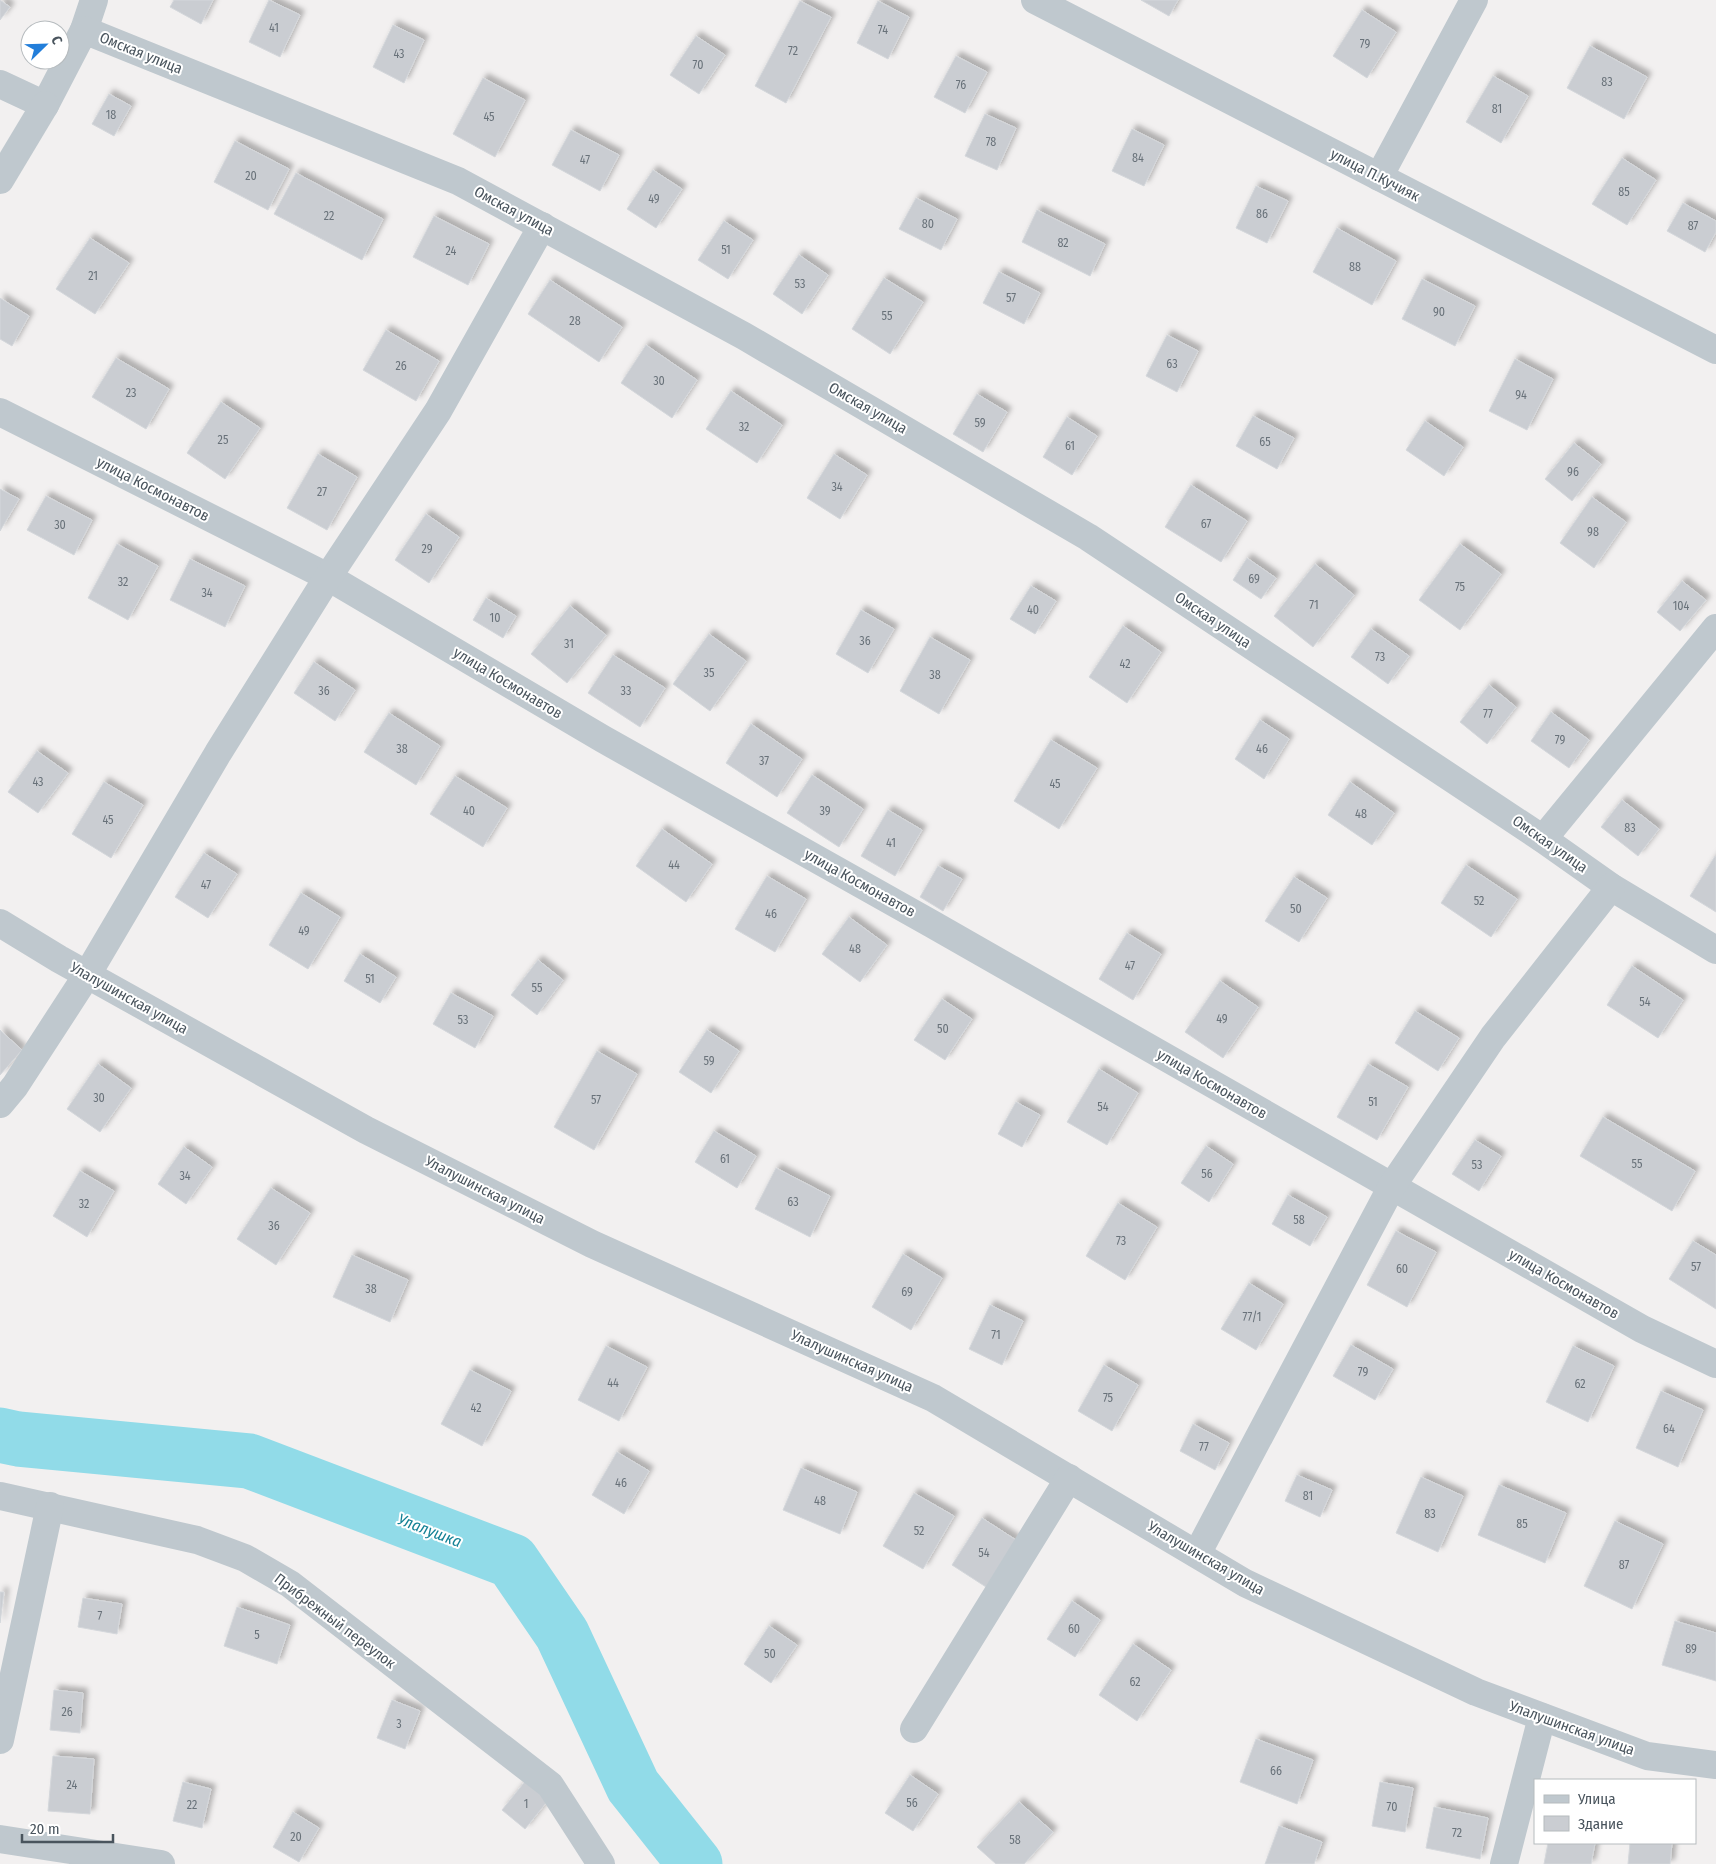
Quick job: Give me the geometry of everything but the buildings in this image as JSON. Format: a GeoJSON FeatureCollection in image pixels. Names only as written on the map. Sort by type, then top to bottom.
{"type":"FeatureCollection","features":[{"type":"Feature","properties":{"kind":"street"},"geometry":{"type":"LineString","coordinates":[[84,30],[94,0]]}},
{"type":"Feature","properties":{"kind":"street","name":"улица П.Кучияк"},"geometry":{"type":"LineString","coordinates":[[1035,0],[1716,350]]}},
{"type":"Feature","properties":{"kind":"street"},"geometry":{"type":"LineString","coordinates":[[1379,177],[1474,0]]}},
{"type":"Feature","properties":{"kind":"street","name":"Омская улица"},"geometry":{"type":"LineString","coordinates":[[0,180],[45,106],[84,30],[458,181],[744,336],[1088,537],[1543,839],[1611,887],[1716,950]]}},
{"type":"Feature","properties":{"kind":"street"},"geometry":{"type":"LineString","coordinates":[[0,84],[45,106]]}},
{"type":"Feature","properties":{"kind":"street"},"geometry":{"type":"LineString","coordinates":[[0,1104],[15,1086],[86,975],[218,753],[328,577],[438,411],[542,226]]}},
{"type":"Feature","properties":{"kind":"street","name":"улица Космонавтов"},"geometry":{"type":"LineString","coordinates":[[0,412],[328,577],[603,739],[1642,1328],[1716,1364]]}},
{"type":"Feature","properties":{"kind":"street"},"geometry":{"type":"LineString","coordinates":[[1543,839],[1716,628]]}},
{"type":"Feature","properties":{"kind":"street"},"geometry":{"type":"LineString","coordinates":[[1197,1554],[1392,1186],[1493,1037],[1611,887]]}},
{"type":"Feature","properties":{"kind":"street","name":"Улалушинская улица"},"geometry":{"type":"LineString","coordinates":[[0,923],[86,975],[366,1130],[592,1244],[933,1398],[1246,1583],[1476,1692],[1647,1756],[1716,1764]]}},
{"type":"Feature","properties":{"kind":"street"},"geometry":{"type":"LineString","coordinates":[[914,1729],[1068,1478]]}},
{"type":"Feature","properties":{"kind":"street","name":"Прибрежный переулок"},"geometry":{"type":"LineString","coordinates":[[0,1496],[197,1540],[245,1558],[290,1584],[550,1785],[601,1864]]}},
{"type":"Feature","properties":{"kind":"street"},"geometry":{"type":"LineString","coordinates":[[0,1740],[50,1506]]}},
{"type":"Feature","properties":{"kind":"street"},"geometry":{"type":"LineString","coordinates":[[1504,1864],[1542,1717]]}},
{"type":"Feature","properties":{"kind":"street"},"geometry":{"type":"LineString","coordinates":[[0,1839],[161,1864]]}},
{"type":"Feature","properties":{"kind":"waterway","name":"Улалушка"},"geometry":{"type":"LineString","coordinates":[[0,1435],[18,1439],[249,1461],[512,1561],[562,1634],[633,1786],[695,1864]]}}]}
